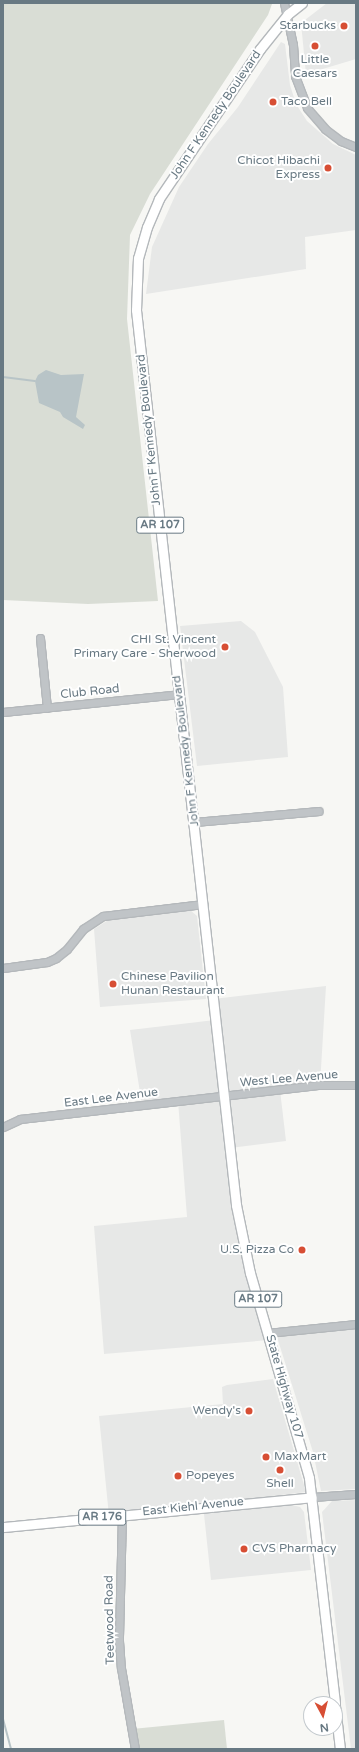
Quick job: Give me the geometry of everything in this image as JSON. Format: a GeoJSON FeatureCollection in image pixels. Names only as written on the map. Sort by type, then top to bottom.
{"type":"FeatureCollection","features":[{"type":"Feature","properties":{"kind":"main road","name":"John F Kennedy Boulevard"},"geometry":{"type":"LineString","coordinates":[[224,1096],[138,334],[136,310],[138,258],[153,213],[171,181],[260,49],[288,14],[302,3]]}},
{"type":"Feature","properties":{"kind":"main road","name":"State Highway 107"},"geometry":{"type":"LineString","coordinates":[[224,1096],[240,1230],[268,1333],[306,1460],[312,1497],[334,1696]]}},
{"type":"Feature","properties":{"kind":"main road","name":"East Kiehl Avenue"},"geometry":{"type":"LineString","coordinates":[[3,1527],[122,1514],[312,1497]]}},
{"type":"Feature","properties":{"kind":"main road","name":"State Highway 107"},"geometry":{"type":"LineString","coordinates":[[339,1736],[340,1749]]}},
{"type":"Feature","properties":{"kind":"street"},"geometry":{"type":"LineString","coordinates":[[284,3],[288,14],[295,76],[307,108],[325,129],[341,141],[356,147]]}},
{"type":"Feature","properties":{"kind":"street"},"geometry":{"type":"LineString","coordinates":[[40,638],[47,708]]}},
{"type":"Feature","properties":{"kind":"street","name":"Club Road"},"geometry":{"type":"LineString","coordinates":[[3,712],[179,694]]}},
{"type":"Feature","properties":{"kind":"street"},"geometry":{"type":"LineString","coordinates":[[194,822],[319,812]]}},
{"type":"Feature","properties":{"kind":"street"},"geometry":{"type":"LineString","coordinates":[[3,968],[47,962],[56,958],[67,949],[83,929],[103,916],[203,904]]}},
{"type":"Feature","properties":{"kind":"street","name":"West Lee Avenue"},"geometry":{"type":"LineString","coordinates":[[224,1096],[320,1085],[356,1085]]}},
{"type":"Feature","properties":{"kind":"street","name":"East Lee Avenue"},"geometry":{"type":"LineString","coordinates":[[3,1127],[20,1119],[224,1096]]}},
{"type":"Feature","properties":{"kind":"street"},"geometry":{"type":"LineString","coordinates":[[268,1333],[356,1324]]}},
{"type":"Feature","properties":{"kind":"street"},"geometry":{"type":"LineString","coordinates":[[312,1497],[356,1494]]}},
{"type":"Feature","properties":{"kind":"street","name":"Teetwood Road"},"geometry":{"type":"LineString","coordinates":[[122,1514],[119,1641],[121,1668],[135,1749]]}},
{"type":"Feature","properties":{"kind":"shaded area"},"geometry":{"type":"Polygon","coordinates":[[[3,3],[272,4],[268,15],[150,194],[130,235],[127,319],[158,601],[88,604],[3,600],[3,3]]]}},
{"type":"Feature","properties":{"kind":"shaded area"},"geometry":{"type":"Polygon","coordinates":[[[327,3],[356,3],[356,59],[306,74],[301,23],[327,3]]]}},
{"type":"Feature","properties":{"kind":"shaded area"},"geometry":{"type":"Polygon","coordinates":[[[281,42],[285,44],[290,85],[296,104],[307,121],[333,144],[356,155],[356,230],[305,237],[306,269],[146,294],[152,247],[179,187],[208,144],[238,107],[281,42]]]}},
{"type":"Feature","properties":{"kind":"shaded area"},"geometry":{"type":"Polygon","coordinates":[[[46,370],[61,375],[84,374],[76,417],[85,425],[83,429],[63,417],[60,412],[39,403],[35,381],[38,375],[46,370]]]}},
{"type":"Feature","properties":{"kind":"shaded area"},"geometry":{"type":"Polygon","coordinates":[[[241,621],[255,632],[283,687],[288,757],[197,766],[180,626],[241,621]]]}},
{"type":"Feature","properties":{"kind":"shaded area"},"geometry":{"type":"Polygon","coordinates":[[[190,910],[197,916],[206,999],[100,1007],[94,929],[110,919],[190,910]]]}},
{"type":"Feature","properties":{"kind":"shaded area"},"geometry":{"type":"Polygon","coordinates":[[[326,986],[320,1085],[280,1090],[286,1141],[230,1148],[236,1205],[270,1340],[104,1354],[94,1226],[187,1217],[178,1101],[142,1105],[130,1030],[215,1020],[213,999],[326,986]]]}},
{"type":"Feature","properties":{"kind":"shaded area"},"geometry":{"type":"Polygon","coordinates":[[[356,1329],[356,1489],[321,1491],[313,1452],[277,1337],[356,1329]]]}},
{"type":"Feature","properties":{"kind":"shaded area"},"geometry":{"type":"Polygon","coordinates":[[[273,1379],[306,1492],[109,1516],[99,1416],[223,1404],[222,1387],[227,1385],[273,1379]]]}},
{"type":"Feature","properties":{"kind":"shaded area"},"geometry":{"type":"Polygon","coordinates":[[[356,1500],[356,1749],[351,1749],[322,1512],[332,1501],[356,1500]]]}},
{"type":"Feature","properties":{"kind":"shaded area"},"geometry":{"type":"Polygon","coordinates":[[[292,1505],[300,1507],[304,1512],[311,1570],[211,1580],[204,1514],[292,1505]]]}},
{"type":"Feature","properties":{"kind":"shaded area"},"geometry":{"type":"Polygon","coordinates":[[[224,1720],[227,1749],[135,1749],[132,1729],[224,1720]]]}},
{"type":"Feature","properties":{"kind":"waterway"},"geometry":{"type":"LineString","coordinates":[[3,377],[35,381]]}},
{"type":"Feature","properties":{"kind":"waterway"},"geometry":{"type":"LineString","coordinates":[[3,1719],[11,1749]]}},
{"type":"Feature","properties":{"kind":"place","name":"Starbucks"},"geometry":{"type":"Point","coordinates":[344,26]}},
{"type":"Feature","properties":{"kind":"place","name":"Little Caesars"},"geometry":{"type":"Point","coordinates":[315,46]}},
{"type":"Feature","properties":{"kind":"place","name":"Taco Bell"},"geometry":{"type":"Point","coordinates":[273,102]}},
{"type":"Feature","properties":{"kind":"place","name":"Chicot Hibachi Express"},"geometry":{"type":"Point","coordinates":[328,168]}},
{"type":"Feature","properties":{"kind":"place","name":"CHI St. Vincent Primary Care - Sherwood"},"geometry":{"type":"Point","coordinates":[225,647]}},
{"type":"Feature","properties":{"kind":"place","name":"Chinese Pavilion Hunan Restaurant"},"geometry":{"type":"Point","coordinates":[113,984]}},
{"type":"Feature","properties":{"kind":"place","name":"U.S. Pizza Co"},"geometry":{"type":"Point","coordinates":[302,1250]}},
{"type":"Feature","properties":{"kind":"place","name":"Wendy's"},"geometry":{"type":"Point","coordinates":[249,1411]}},
{"type":"Feature","properties":{"kind":"place","name":"MaxMart"},"geometry":{"type":"Point","coordinates":[266,1457]}},
{"type":"Feature","properties":{"kind":"place","name":"Shell"},"geometry":{"type":"Point","coordinates":[280,1470]}},
{"type":"Feature","properties":{"kind":"place","name":"Popeyes"},"geometry":{"type":"Point","coordinates":[178,1476]}},
{"type":"Feature","properties":{"kind":"place","name":"CVS Pharmacy"},"geometry":{"type":"Point","coordinates":[244,1549]}}]}
